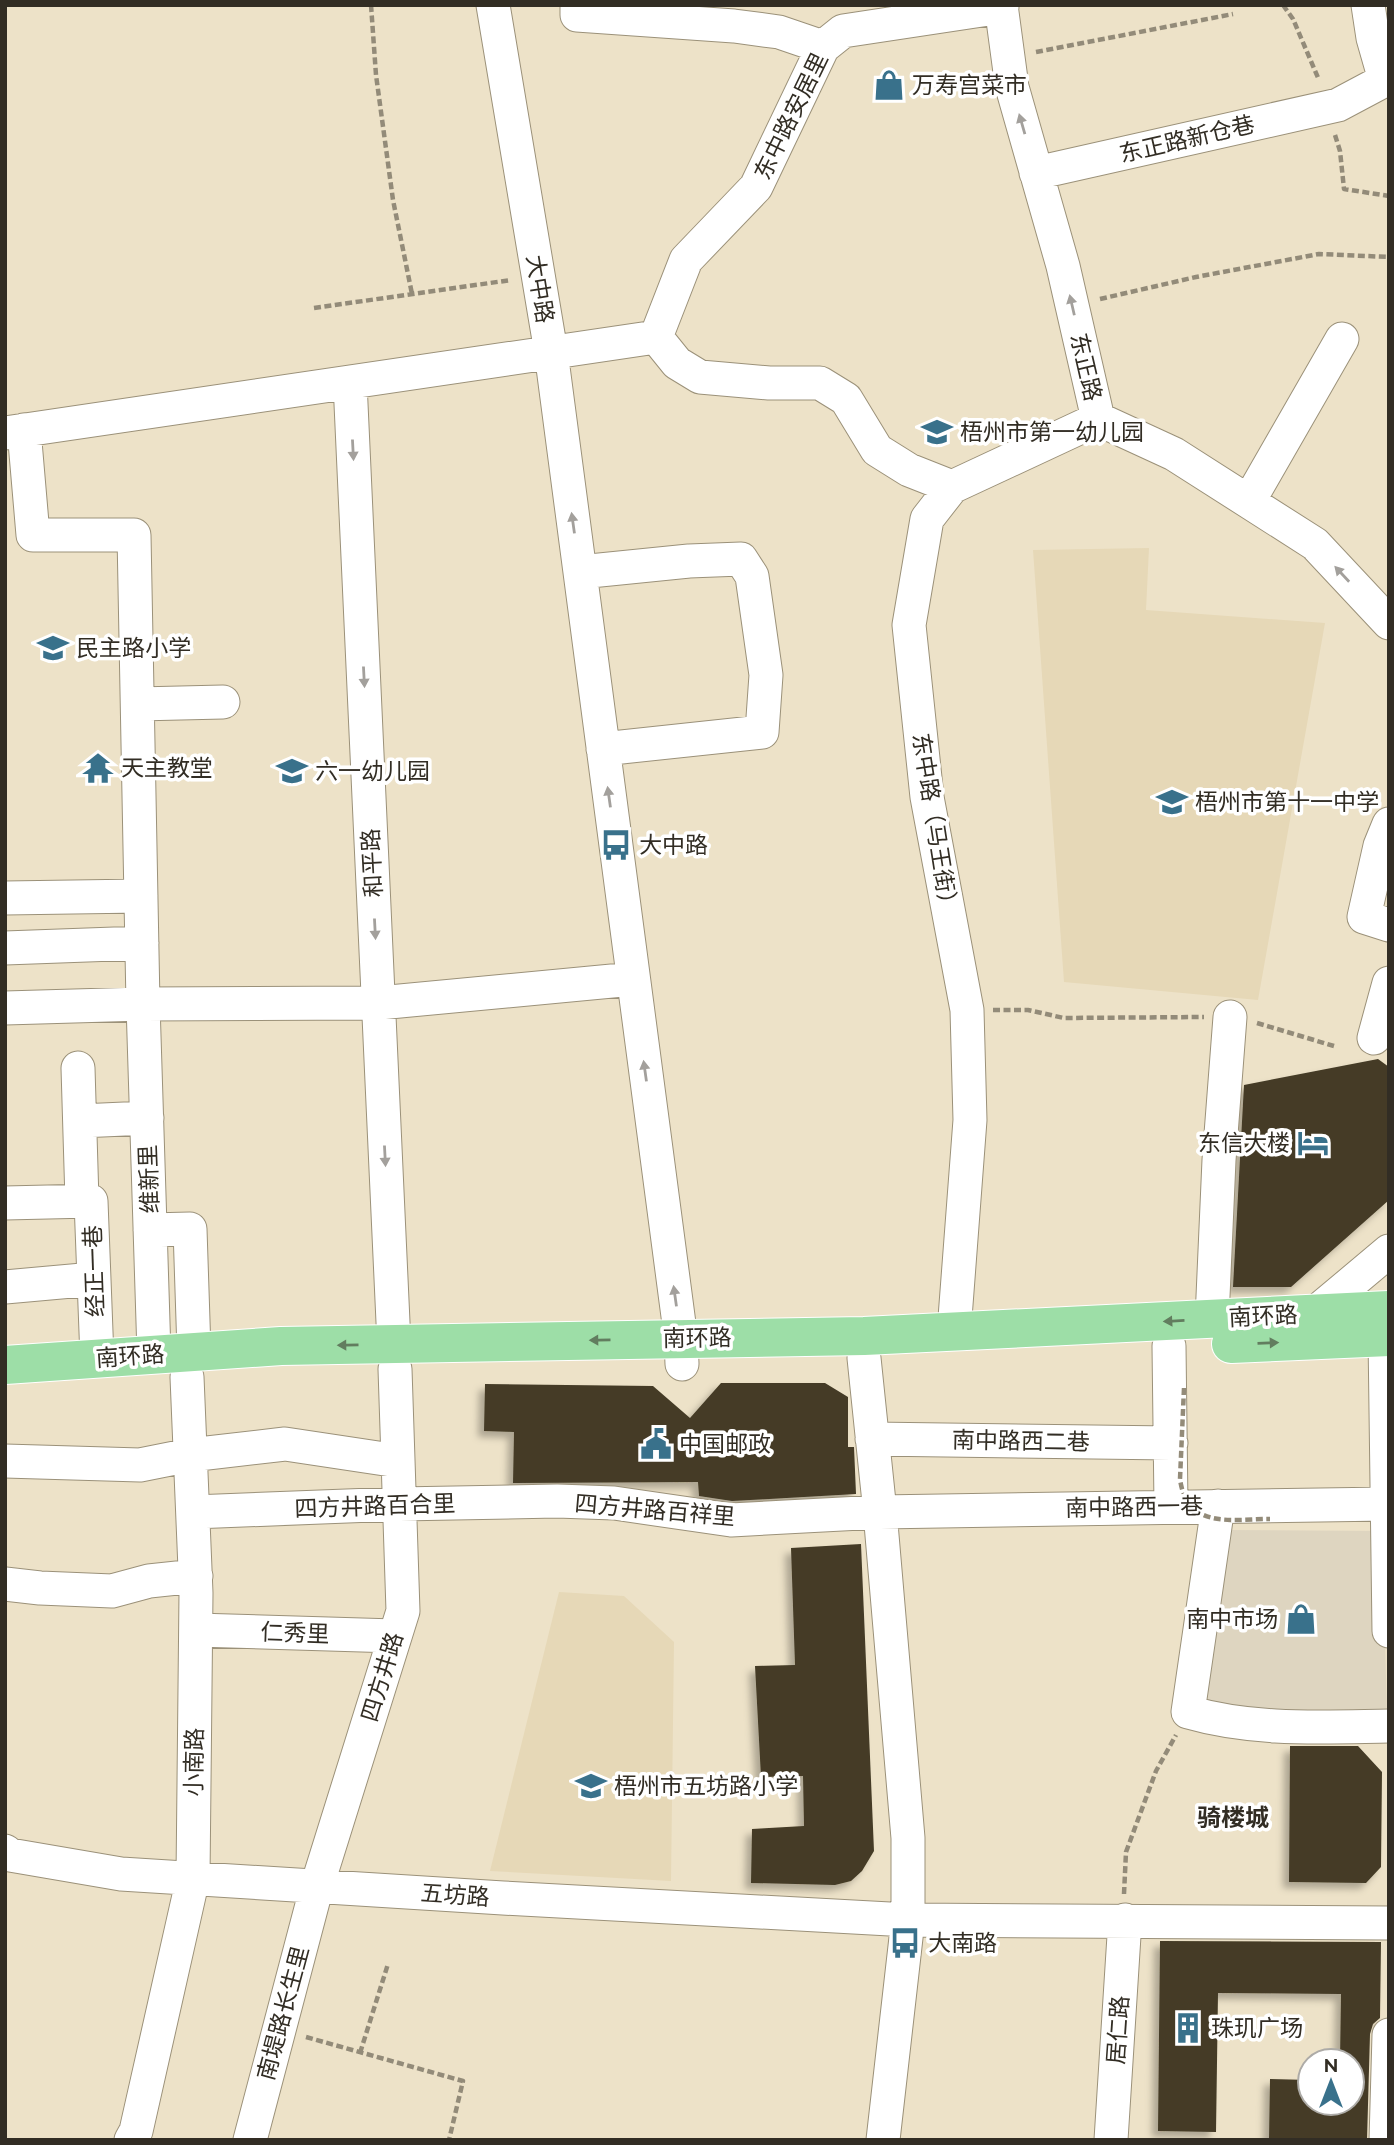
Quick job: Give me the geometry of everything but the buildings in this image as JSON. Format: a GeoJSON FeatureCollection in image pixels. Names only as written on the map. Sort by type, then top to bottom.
{"type":"FeatureCollection","features":[{"type":"Feature","properties":{"kind":"main road","name":"南环路"},"geometry":{"type":"LineString","coordinates":[[682,1351],[864,1336],[1315,1313],[1388,1328]]}},
{"type":"Feature","properties":{"kind":"main road","name":"南环路"},"geometry":{"type":"LineString","coordinates":[[5,1365],[154,1354],[190,1364],[282,1371],[394,1357],[682,1351],[864,1358],[1169,1346],[1388,1328]]}},
{"type":"Feature","properties":{"kind":"main road","name":"南环路"},"geometry":{"type":"LineString","coordinates":[[5,1387],[190,1364]]}},
{"type":"Feature","properties":{"kind":"street","name":"大中路"},"geometry":{"type":"LineString","coordinates":[[493,5],[551,352],[682,1351]]}},
{"type":"Feature","properties":{"kind":"street"},"geometry":{"type":"LineString","coordinates":[[577,5],[577,15],[737,16],[823,47]]}},
{"type":"Feature","properties":{"kind":"street","name":"东正路新仓巷"},"geometry":{"type":"LineString","coordinates":[[1036,173],[1338,106],[1385,80],[1373,38],[1368,5]]}},
{"type":"Feature","properties":{"kind":"street","name":"东中路安居里"},"geometry":{"type":"LineString","coordinates":[[656,337],[686,260],[757,187],[823,47],[843,31],[1002,6]]}},
{"type":"Feature","properties":{"kind":"street","name":"东正路"},"geometry":{"type":"LineString","coordinates":[[1002,6],[1012,87],[1072,306],[1098,419],[1174,454],[1315,544],[1389,623]]}},
{"type":"Feature","properties":{"kind":"street"},"geometry":{"type":"LineString","coordinates":[[19,535],[14,431],[656,337],[677,363],[700,377],[769,383],[820,383],[846,399],[877,450],[909,470],[952,487]]}},
{"type":"Feature","properties":{"kind":"street"},"geometry":{"type":"LineString","coordinates":[[1249,502],[1342,339]]}},
{"type":"Feature","properties":{"kind":"street","name":"和平路"},"geometry":{"type":"LineString","coordinates":[[350,382],[394,1357]]}},
{"type":"Feature","properties":{"kind":"street","name":"东中路（马王街）"},"geometry":{"type":"LineString","coordinates":[[954,1331],[970,1120],[967,1010],[927,797],[909,625],[927,519],[952,487],[1098,419]]}},
{"type":"Feature","properties":{"kind":"street","name":"维新里"},"geometry":{"type":"LineString","coordinates":[[19,535],[134,535],[143,1004],[154,1354]]}},
{"type":"Feature","properties":{"kind":"street"},"geometry":{"type":"LineString","coordinates":[[579,572],[689,561],[741,559],[752,576],[766,675],[762,732],[603,749]]}},
{"type":"Feature","properties":{"kind":"street"},"geometry":{"type":"LineString","coordinates":[[138,704],[223,702]]}},
{"type":"Feature","properties":{"kind":"street"},"geometry":{"type":"LineString","coordinates":[[1389,824],[1380,846],[1364,917],[1389,925]]}},
{"type":"Feature","properties":{"kind":"street"},"geometry":{"type":"LineString","coordinates":[[5,898],[141,896]]}},
{"type":"Feature","properties":{"kind":"street"},"geometry":{"type":"LineString","coordinates":[[5,948],[142,943]]}},
{"type":"Feature","properties":{"kind":"street"},"geometry":{"type":"LineString","coordinates":[[5,1008],[143,1004],[379,1003],[633,979]]}},
{"type":"Feature","properties":{"kind":"street"},"geometry":{"type":"LineString","coordinates":[[1374,1038],[1389,983]]}},
{"type":"Feature","properties":{"kind":"street"},"geometry":{"type":"LineString","coordinates":[[1212,1319],[1219,1160],[1230,1017]]}},
{"type":"Feature","properties":{"kind":"street","name":"经正一巷"},"geometry":{"type":"LineString","coordinates":[[78,1068],[82,1201],[91,1201],[97,1358]]}},
{"type":"Feature","properties":{"kind":"street"},"geometry":{"type":"LineString","coordinates":[[80,1121],[147,1118]]}},
{"type":"Feature","properties":{"kind":"street"},"geometry":{"type":"LineString","coordinates":[[5,1203],[82,1201]]}},
{"type":"Feature","properties":{"kind":"street","name":"小南路"},"geometry":{"type":"LineString","coordinates":[[139,2137],[193,1878],[196,1630],[190,1455],[190,1230],[150,1230]]}},
{"type":"Feature","properties":{"kind":"street"},"geometry":{"type":"LineString","coordinates":[[1315,1313],[1389,1251]]}},
{"type":"Feature","properties":{"kind":"street"},"geometry":{"type":"LineString","coordinates":[[5,1287],[94,1279]]}},
{"type":"Feature","properties":{"kind":"street"},"geometry":{"type":"LineString","coordinates":[[1388,1328],[1389,1631]]}},
{"type":"Feature","properties":{"kind":"street"},"geometry":{"type":"LineString","coordinates":[[1169,1346],[1171,1506]]}},
{"type":"Feature","properties":{"kind":"street","name":"四方井路"},"geometry":{"type":"LineString","coordinates":[[317,1886],[402,1611],[394,1357]]}},
{"type":"Feature","properties":{"kind":"street"},"geometry":{"type":"LineString","coordinates":[[864,1358],[908,1838],[908,1920],[883,2140]]}},
{"type":"Feature","properties":{"kind":"street","name":"南中路西二巷"},"geometry":{"type":"LineString","coordinates":[[872,1440],[1171,1443]]}},
{"type":"Feature","properties":{"kind":"street"},"geometry":{"type":"LineString","coordinates":[[5,1461],[140,1465],[190,1455],[285,1444],[398,1461]]}},
{"type":"Feature","properties":{"kind":"street","name":"四方井路百祥里"},"geometry":{"type":"LineString","coordinates":[[557,1502],[614,1503],[731,1520],[880,1512]]}},
{"type":"Feature","properties":{"kind":"street","name":"四方井路百合里"},"geometry":{"type":"LineString","coordinates":[[193,1512],[399,1504],[557,1502]]}},
{"type":"Feature","properties":{"kind":"street","name":"南中路西一巷"},"geometry":{"type":"LineString","coordinates":[[880,1512],[1387,1504]]}},
{"type":"Feature","properties":{"kind":"street"},"geometry":{"type":"LineString","coordinates":[[1218,1506],[1188,1712],[1221,1721],[1273,1727],[1389,1726]]}},
{"type":"Feature","properties":{"kind":"street"},"geometry":{"type":"LineString","coordinates":[[5,1584],[112,1591],[149,1581],[195,1576]]}},
{"type":"Feature","properties":{"kind":"street","name":"仁秀里"},"geometry":{"type":"LineString","coordinates":[[196,1630],[395,1636]]}},
{"type":"Feature","properties":{"kind":"street","name":"五坊路"},"geometry":{"type":"LineString","coordinates":[[5,1852],[121,1874],[908,1920]]}},
{"type":"Feature","properties":{"kind":"street","name":"南堤路长生里"},"geometry":{"type":"LineString","coordinates":[[250,2140],[317,1886]]}},
{"type":"Feature","properties":{"kind":"street"},"geometry":{"type":"LineString","coordinates":[[908,1920],[1389,1923]]}},
{"type":"Feature","properties":{"kind":"street","name":"居仁路"},"geometry":{"type":"LineString","coordinates":[[1111,2140],[1125,1920]]}},
{"type":"Feature","properties":{"kind":"street"},"geometry":{"type":"LineString","coordinates":[[1386,2140],[1389,2035]]}},
{"type":"Feature","properties":{"kind":"path"},"geometry":{"type":"LineString","coordinates":[[371,5],[376,75],[393,200],[412,293]]}},
{"type":"Feature","properties":{"kind":"path"},"geometry":{"type":"LineString","coordinates":[[1283,5],[1293,19]]}},
{"type":"Feature","properties":{"kind":"path"},"geometry":{"type":"LineString","coordinates":[[1008,58],[1233,14]]}},
{"type":"Feature","properties":{"kind":"path"},"geometry":{"type":"LineString","coordinates":[[1344,189],[1389,196]]}},
{"type":"Feature","properties":{"kind":"path"},"geometry":{"type":"LineString","coordinates":[[1072,306],[1196,277],[1319,254],[1389,257]]}},
{"type":"Feature","properties":{"kind":"path"},"geometry":{"type":"LineString","coordinates":[[314,308],[538,276]]}},
{"type":"Feature","properties":{"kind":"path"},"geometry":{"type":"LineString","coordinates":[[967,1010],[1028,1010],[1064,1018],[1230,1017],[1334,1045]]}},
{"type":"Feature","properties":{"kind":"path"},"geometry":{"type":"LineString","coordinates":[[1184,1388],[1181,1479],[1182,1492],[1191,1508],[1201,1516],[1216,1519],[1270,1519]]}},
{"type":"Feature","properties":{"kind":"path"},"geometry":{"type":"LineString","coordinates":[[1125,1920],[1126,1852],[1156,1771],[1188,1712]]}},
{"type":"Feature","properties":{"kind":"path"},"geometry":{"type":"LineString","coordinates":[[360,2053],[388,1965]]}},
{"type":"Feature","properties":{"kind":"path"},"geometry":{"type":"LineString","coordinates":[[279,2030],[463,2081],[449,2140]]}},
{"type":"Feature","properties":{"kind":"shaded area","name":"梧州市第十一中学"},"geometry":{"type":"Polygon","coordinates":[[[1149,548],[1146,610],[1325,623],[1258,1000],[1064,982],[1033,550],[1149,548]]]}},
{"type":"Feature","properties":{"kind":"shaded area","name":"南中市场"},"geometry":{"type":"Polygon","coordinates":[[[1229,1530],[1382,1531],[1387,1714],[1205,1707],[1229,1530]]]}},
{"type":"Feature","properties":{"kind":"shaded area","name":"梧州市五坊路小学"},"geometry":{"type":"Polygon","coordinates":[[[559,1592],[624,1596],[674,1642],[671,1881],[490,1871],[559,1592]]]}},
{"type":"Feature","properties":{"kind":"place","name":"万寿宫菜市"},"geometry":{"type":"Point","coordinates":[889,85]}},
{"type":"Feature","properties":{"kind":"place","name":"梧州市第一幼儿园"},"geometry":{"type":"Point","coordinates":[937,432]}},
{"type":"Feature","properties":{"kind":"place","name":"民主路小学"},"geometry":{"type":"Point","coordinates":[53,648]}},
{"type":"Feature","properties":{"kind":"place","name":"天主教堂"},"geometry":{"type":"Point","coordinates":[98,768]}},
{"type":"Feature","properties":{"kind":"place","name":"六一幼儿园"},"geometry":{"type":"Point","coordinates":[292,771]}},
{"type":"Feature","properties":{"kind":"place","name":"梧州市第十一中学"},"geometry":{"type":"Point","coordinates":[1172,802]}},
{"type":"Feature","properties":{"kind":"place","name":"大中路"},"geometry":{"type":"Point","coordinates":[616,845]}},
{"type":"Feature","properties":{"kind":"place","name":"东信大楼"},"geometry":{"type":"Point","coordinates":[1313,1143]}},
{"type":"Feature","properties":{"kind":"place","name":"中国邮政"},"geometry":{"type":"Point","coordinates":[656,1444]}},
{"type":"Feature","properties":{"kind":"place","name":"南中市场"},"geometry":{"type":"Point","coordinates":[1301,1619]}},
{"type":"Feature","properties":{"kind":"place","name":"梧州市五坊路小学"},"geometry":{"type":"Point","coordinates":[591,1786]}},
{"type":"Feature","properties":{"kind":"place","name":"大南路"},"geometry":{"type":"Point","coordinates":[905,1943]}},
{"type":"Feature","properties":{"kind":"place","name":"珠玑广场"},"geometry":{"type":"Point","coordinates":[1188,2028]}},
{"type":"Feature","properties":{"kind":"district","name":"骑楼城"},"geometry":{"type":"Point","coordinates":[1233,1818]}}]}
